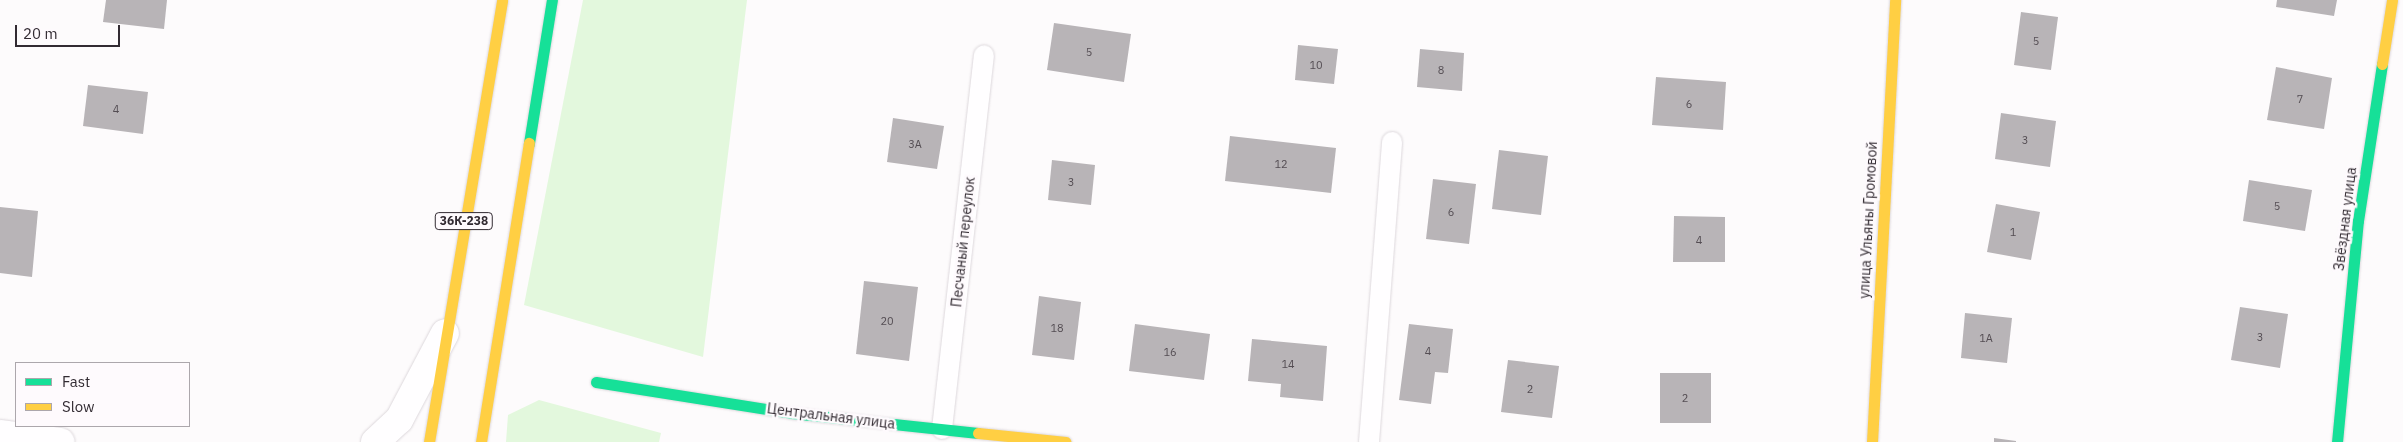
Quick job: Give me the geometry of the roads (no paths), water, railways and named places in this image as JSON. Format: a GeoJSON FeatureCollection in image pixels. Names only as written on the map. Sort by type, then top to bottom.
{"type":"FeatureCollection","features":[{"type":"Feature","properties":{"kind":"street","name":"36К-238"},"geometry":{"type":"LineString","coordinates":[[429,442],[445,332],[502,0]]}},
{"type":"Feature","properties":{"kind":"street"},"geometry":{"type":"LineString","coordinates":[[481,442],[552,0]]}},
{"type":"Feature","properties":{"kind":"street","name":"улица Ульяны Громовой"},"geometry":{"type":"LineString","coordinates":[[1872,442],[1895,0]]}},
{"type":"Feature","properties":{"kind":"street","name":"Звёздная улица"},"geometry":{"type":"LineString","coordinates":[[2337,442],[2358,221],[2392,0]]}},
{"type":"Feature","properties":{"kind":"street"},"geometry":{"type":"LineString","coordinates":[[375,442],[399,420],[445,332]]}},
{"type":"Feature","properties":{"kind":"street","name":"Центральная улица"},"geometry":{"type":"LineString","coordinates":[[596,382],[791,413],[1066,442]]}},
{"type":"Feature","properties":{"kind":"street"},"geometry":{"type":"LineString","coordinates":[[0,434],[60,442]]}},
{"type":"Feature","properties":{"kind":"lane","name":"Песчаный переулок"},"geometry":{"type":"LineString","coordinates":[[942,429],[984,55]]}},
{"type":"Feature","properties":{"kind":"lane"},"geometry":{"type":"LineString","coordinates":[[1369,442],[1392,142]]}}]}
